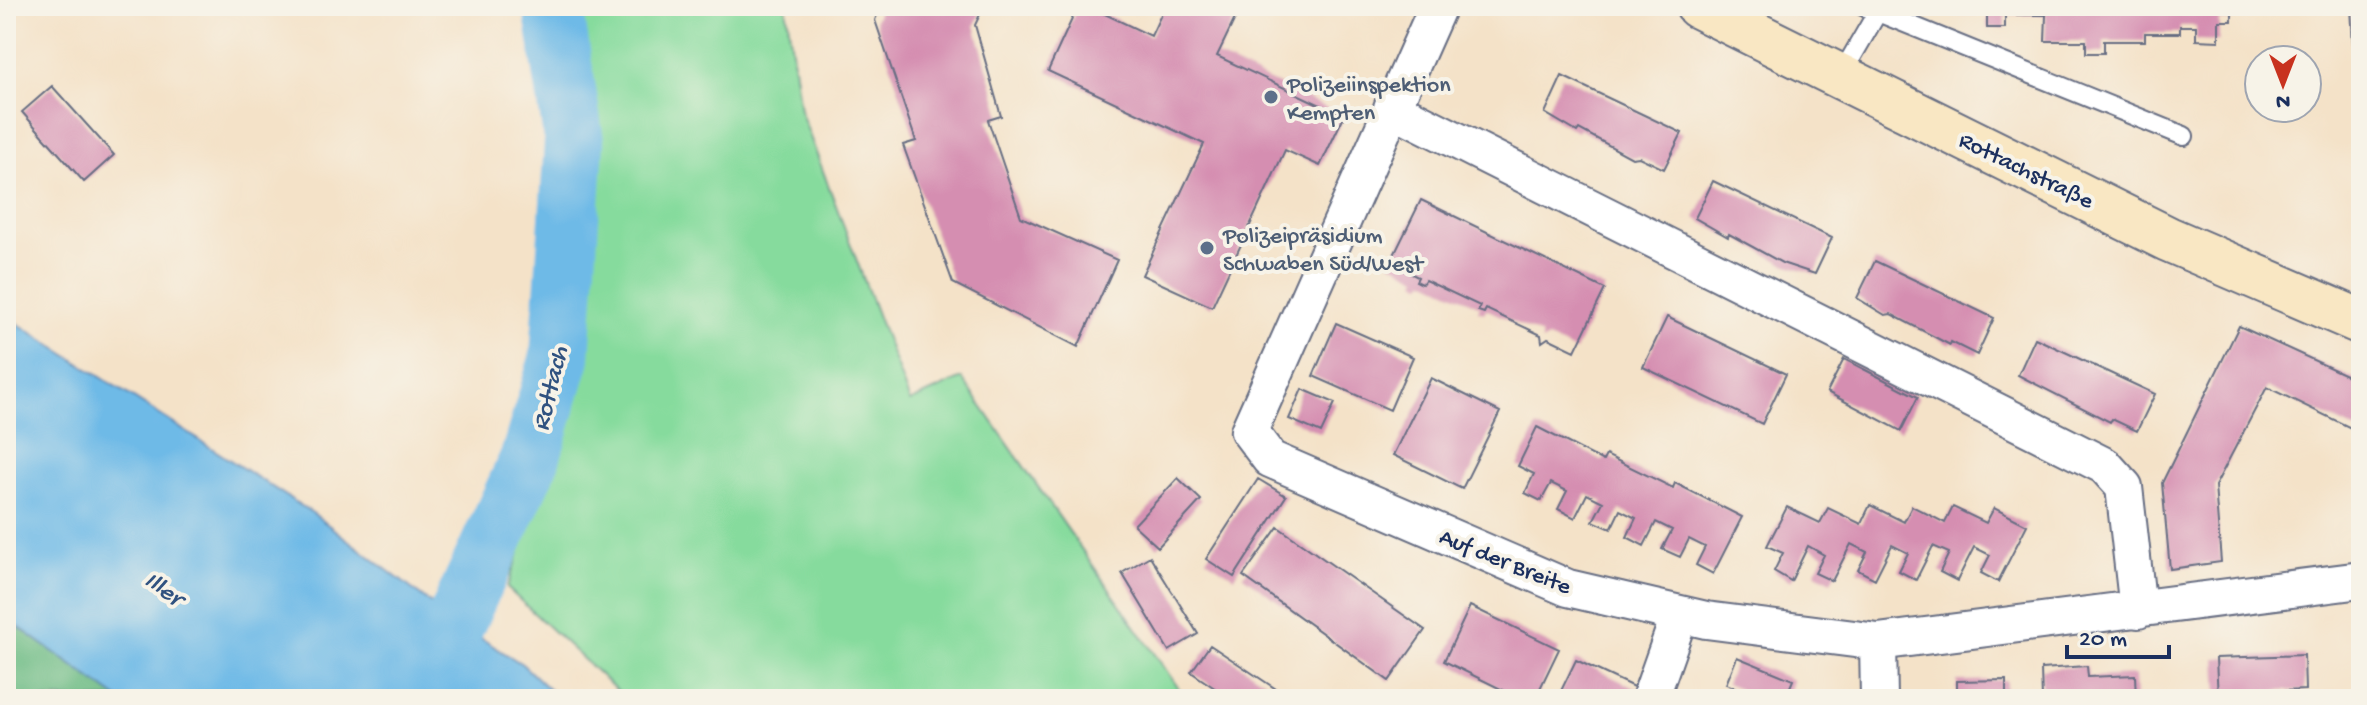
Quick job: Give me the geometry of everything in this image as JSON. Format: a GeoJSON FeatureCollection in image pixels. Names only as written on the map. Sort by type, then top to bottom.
{"type":"FeatureCollection","features":[{"type":"Feature","properties":{"kind":"main road","name":"Rottachstraße"},"geometry":{"type":"LineString","coordinates":[[1698,6],[2168,239],[2361,322]]}},
{"type":"Feature","properties":{"kind":"street","name":"Auf der Breite"},"geometry":{"type":"LineString","coordinates":[[1438,6],[1249,431],[1270,459],[1568,588],[1680,614],[1878,642],[2361,580]]}},
{"type":"Feature","properties":{"kind":"street"},"geometry":{"type":"LineString","coordinates":[[1392,108],[2105,466],[2124,487],[2138,610]]}},
{"type":"Feature","properties":{"kind":"street"},"geometry":{"type":"LineString","coordinates":[[1650,699],[1680,614]]}},
{"type":"Feature","properties":{"kind":"street"},"geometry":{"type":"LineString","coordinates":[[1878,642],[1879,699]]}},
{"type":"Feature","properties":{"kind":"lane"},"geometry":{"type":"LineString","coordinates":[[1840,77],[1874,8],[2184,136]]}},
{"type":"Feature","properties":{"kind":"green space"},"geometry":{"type":"Polygon","coordinates":[[[582,6],[786,6],[800,110],[910,402],[962,378],[1186,699],[626,699],[507,588],[581,372],[592,147],[582,6]]]}},
{"type":"Feature","properties":{"kind":"green space"},"geometry":{"type":"Polygon","coordinates":[[[6,618],[119,699],[6,699],[6,618]]]}},
{"type":"Feature","properties":{"kind":"water","name":"Iller"},"geometry":{"type":"Polygon","coordinates":[[[6,316],[314,514],[455,622],[522,664],[559,699],[119,699],[6,618],[6,316]]]}},
{"type":"Feature","properties":{"kind":"building"},"geometry":{"type":"Polygon","coordinates":[[[881,6],[984,6],[975,25],[1001,116],[988,120],[1021,217],[1117,260],[1078,347],[953,283],[903,145],[916,141],[875,20],[881,6]]]}},
{"type":"Feature","properties":{"kind":"building"},"geometry":{"type":"Polygon","coordinates":[[[1078,6],[1088,6],[1151,36],[1165,6],[1241,6],[1217,56],[1344,116],[1320,166],[1285,150],[1212,307],[1142,275],[1204,144],[1048,71],[1078,6]]]}},
{"type":"Feature","properties":{"kind":"building"},"geometry":{"type":"Polygon","coordinates":[[[1946,6],[2232,6],[2232,21],[2219,21],[2219,41],[2196,40],[2196,26],[2180,26],[2180,33],[2145,33],[2145,41],[2104,41],[2104,53],[2086,53],[2086,41],[2045,41],[2046,15],[2005,15],[2005,28],[1987,28],[1987,15],[1946,15],[1946,6]]]}},
{"type":"Feature","properties":{"kind":"building"},"geometry":{"type":"Polygon","coordinates":[[[2351,6],[2361,6],[2361,86],[2355,86],[2351,6]]]}},
{"type":"Feature","properties":{"kind":"building"},"geometry":{"type":"Polygon","coordinates":[[[1562,76],[1682,133],[1664,169],[1639,157],[1632,158],[1545,113],[1562,76]]]}},
{"type":"Feature","properties":{"kind":"building"},"geometry":{"type":"Polygon","coordinates":[[[52,86],[114,155],[84,182],[22,112],[52,86]]]}},
{"type":"Feature","properties":{"kind":"building"},"geometry":{"type":"Polygon","coordinates":[[[1713,181],[1832,238],[1815,274],[1782,263],[1695,218],[1713,181]]]}},
{"type":"Feature","properties":{"kind":"building"},"geometry":{"type":"Polygon","coordinates":[[[1421,200],[1605,289],[1575,351],[1548,338],[1542,342],[1541,335],[1486,309],[1484,313],[1478,311],[1480,306],[1425,280],[1422,284],[1416,281],[1418,277],[1390,263],[1421,200]]]}},
{"type":"Feature","properties":{"kind":"building"},"geometry":{"type":"Polygon","coordinates":[[[1875,261],[1994,318],[1977,355],[1951,342],[1950,345],[1891,314],[1885,315],[1857,298],[1875,261]]]}},
{"type":"Feature","properties":{"kind":"building"},"geometry":{"type":"Polygon","coordinates":[[[1667,317],[1786,374],[1762,424],[1643,367],[1667,317]]]}},
{"type":"Feature","properties":{"kind":"building"},"geometry":{"type":"Polygon","coordinates":[[[1336,323],[1413,357],[1390,410],[1313,376],[1336,323]]]}},
{"type":"Feature","properties":{"kind":"building"},"geometry":{"type":"Polygon","coordinates":[[[2239,326],[2361,382],[2361,433],[2267,387],[2215,486],[2221,562],[2170,569],[2162,483],[2239,326]]]}},
{"type":"Feature","properties":{"kind":"building"},"geometry":{"type":"Polygon","coordinates":[[[2035,338],[2155,394],[2137,431],[2112,419],[2110,422],[2018,375],[2035,338]]]}},
{"type":"Feature","properties":{"kind":"building"},"geometry":{"type":"Polygon","coordinates":[[[1844,359],[1918,397],[1901,431],[1827,392],[1844,359]]]}},
{"type":"Feature","properties":{"kind":"building"},"geometry":{"type":"Polygon","coordinates":[[[1431,378],[1500,412],[1462,489],[1393,455],[1431,378]]]}},
{"type":"Feature","properties":{"kind":"building"},"geometry":{"type":"Polygon","coordinates":[[[1302,389],[1335,403],[1321,433],[1289,419],[1302,389]]]}},
{"type":"Feature","properties":{"kind":"building"},"geometry":{"type":"Polygon","coordinates":[[[1537,427],[1603,461],[1606,455],[1673,488],[1675,483],[1742,517],[1713,574],[1696,565],[1705,547],[1689,539],[1680,557],[1662,549],[1672,530],[1656,522],[1644,546],[1627,537],[1636,518],[1620,510],[1611,529],[1593,521],[1603,502],[1587,494],[1575,518],[1558,509],[1567,491],[1551,483],[1541,501],[1525,493],[1534,474],[1518,466],[1537,427]]]}},
{"type":"Feature","properties":{"kind":"building"},"geometry":{"type":"Polygon","coordinates":[[[1178,478],[1201,500],[1158,547],[1134,525],[1178,478]]]}},
{"type":"Feature","properties":{"kind":"building"},"geometry":{"type":"Polygon","coordinates":[[[1258,479],[1286,496],[1234,577],[1206,559],[1258,479]]]}},
{"type":"Feature","properties":{"kind":"building"},"geometry":{"type":"Polygon","coordinates":[[[1870,505],[1904,522],[1912,506],[1945,523],[1953,507],[1986,523],[1994,508],[2027,525],[1998,582],[1981,573],[1990,555],[1974,547],[1957,581],[1940,572],[1949,553],[1933,546],[1916,580],[1899,571],[1908,553],[1892,545],[1875,579],[1858,570],[1867,552],[1851,544],[1832,581],[1815,573],[1824,555],[1808,546],[1791,581],[1774,571],[1783,553],[1767,546],[1787,507],[1820,523],[1828,508],[1861,524],[1870,505]]]}},
{"type":"Feature","properties":{"kind":"building"},"geometry":{"type":"Polygon","coordinates":[[[1278,527],[1425,630],[1389,681],[1243,576],[1278,527]]]}},
{"type":"Feature","properties":{"kind":"building"},"geometry":{"type":"Polygon","coordinates":[[[1150,556],[1198,634],[1169,651],[1122,573],[1150,556]]]}},
{"type":"Feature","properties":{"kind":"building"},"geometry":{"type":"Polygon","coordinates":[[[1470,606],[1559,649],[1535,699],[1521,699],[1444,661],[1470,606]]]}},
{"type":"Feature","properties":{"kind":"building"},"geometry":{"type":"Polygon","coordinates":[[[1210,645],[1291,699],[1231,699],[1191,672],[1210,645]]]}},
{"type":"Feature","properties":{"kind":"building"},"geometry":{"type":"Polygon","coordinates":[[[2304,655],[2305,690],[2260,692],[2260,699],[2218,699],[2216,658],[2304,655]]]}},
{"type":"Feature","properties":{"kind":"building"},"geometry":{"type":"Polygon","coordinates":[[[1737,657],[1793,680],[1785,699],[1764,699],[1726,684],[1737,657]]]}},
{"type":"Feature","properties":{"kind":"building"},"geometry":{"type":"Polygon","coordinates":[[[1576,660],[1640,690],[1635,699],[1557,699],[1576,660]]]}},
{"type":"Feature","properties":{"kind":"building"},"geometry":{"type":"Polygon","coordinates":[[[2087,666],[2088,677],[2135,675],[2136,699],[2042,699],[2041,669],[2087,666]]]}},
{"type":"Feature","properties":{"kind":"building"},"geometry":{"type":"Polygon","coordinates":[[[2006,680],[2006,699],[1957,699],[1957,681],[2006,680]]]}},
{"type":"Feature","properties":{"kind":"waterway","name":"Rottach"},"geometry":{"type":"LineString","coordinates":[[421,699],[530,458],[560,357],[574,142],[553,6]]}},
{"type":"Feature","properties":{"kind":"place","name":"Polizeiinspektion Kempten"},"geometry":{"type":"Point","coordinates":[1271,97]}},
{"type":"Feature","properties":{"kind":"place","name":"Polizeipräsidium Schwaben Süd/West"},"geometry":{"type":"Point","coordinates":[1207,248]}}]}
